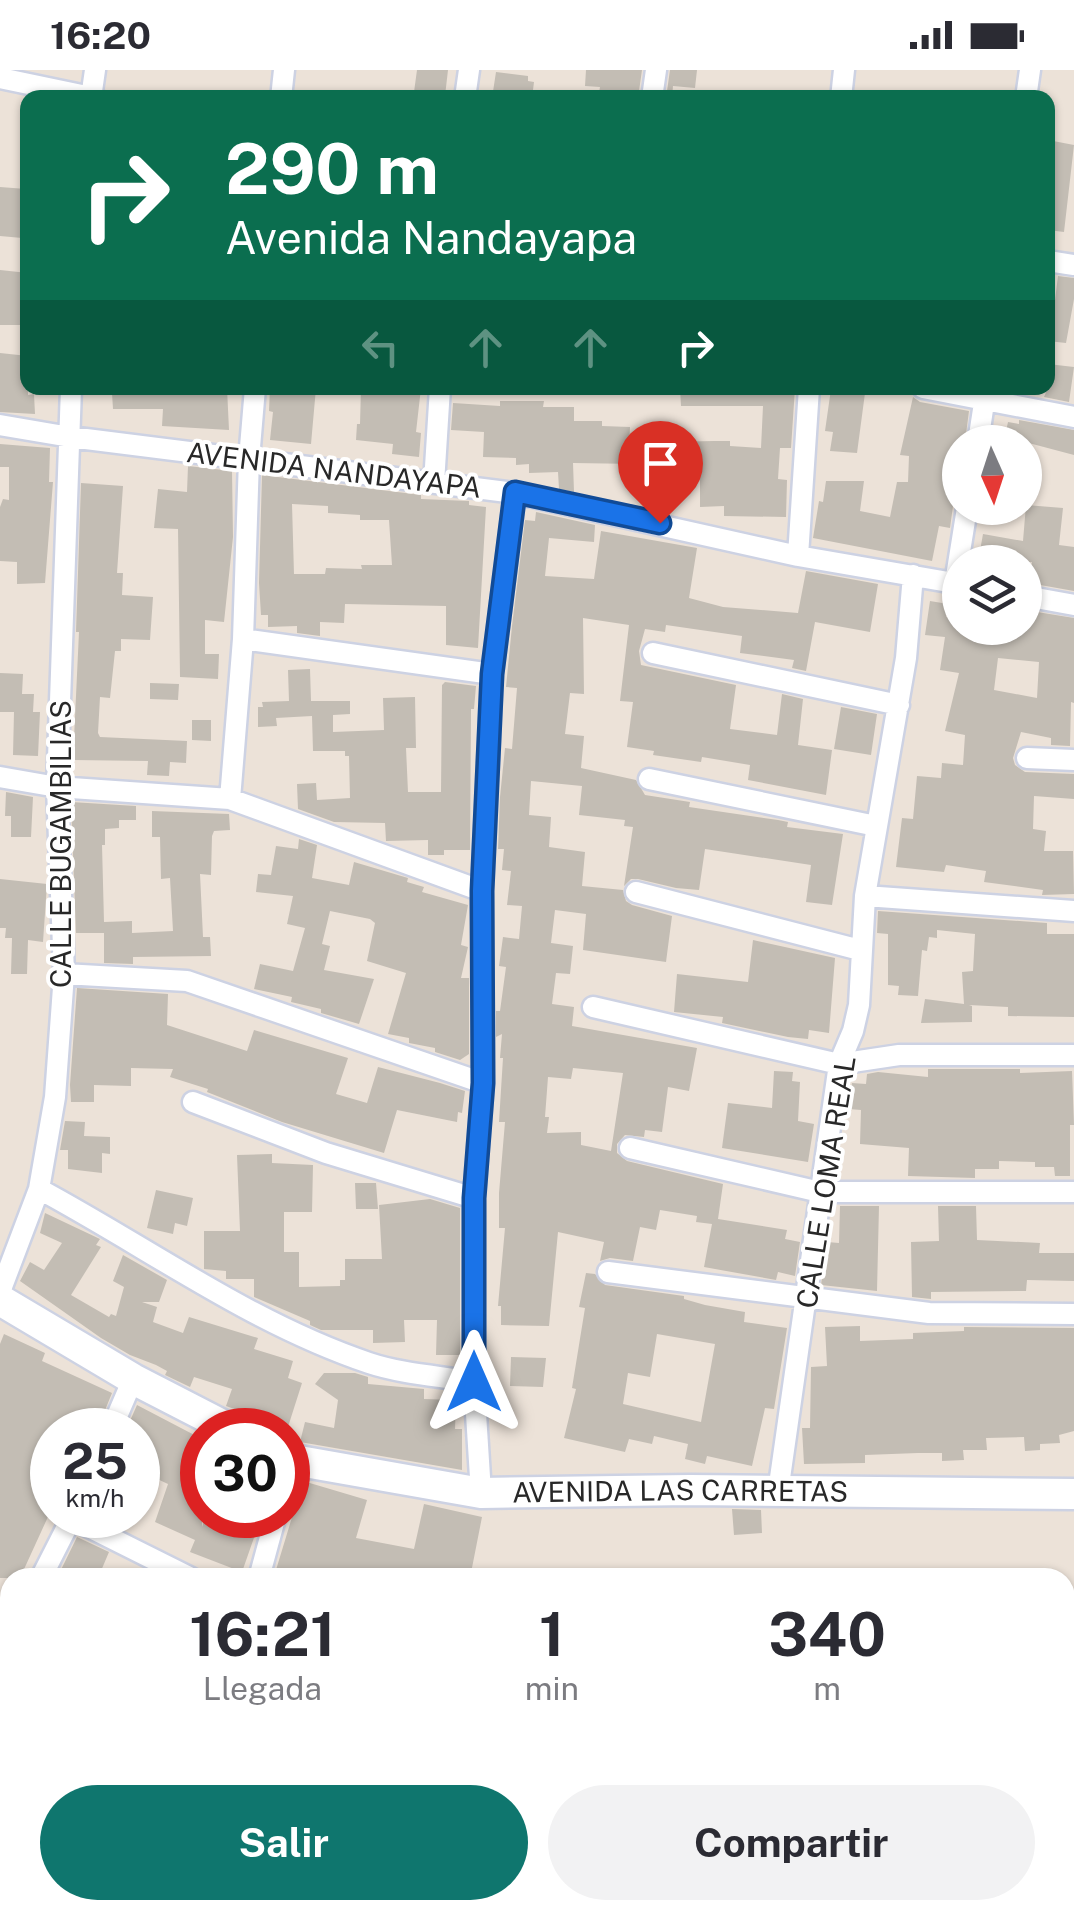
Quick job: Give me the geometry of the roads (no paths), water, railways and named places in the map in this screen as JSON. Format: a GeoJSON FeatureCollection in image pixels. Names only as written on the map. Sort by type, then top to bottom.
{"type":"FeatureCollection","features":[{"type":"Feature","properties":{"kind":"street"},"geometry":{"type":"LineString","coordinates":[[0,78],[58,90]]}},
{"type":"Feature","properties":{"kind":"street","name":"CALLE BUGAMBILIAS"},"geometry":{"type":"LineString","coordinates":[[0,1292],[39,1189],[54,1096],[64,974],[56,787],[71,395]]}},
{"type":"Feature","properties":{"kind":"street"},"geometry":{"type":"LineString","coordinates":[[230,799],[243,640],[249,459],[255,395]]}},
{"type":"Feature","properties":{"kind":"street"},"geometry":{"type":"LineString","coordinates":[[434,484],[440,395]]}},
{"type":"Feature","properties":{"kind":"street"},"geometry":{"type":"LineString","coordinates":[[798,556],[809,395]]}},
{"type":"Feature","properties":{"kind":"street"},"geometry":{"type":"LineString","coordinates":[[980,425],[985,395]]}},
{"type":"Feature","properties":{"kind":"street"},"geometry":{"type":"LineString","coordinates":[[989,395],[1074,418]]}},
{"type":"Feature","properties":{"kind":"street","name":"AVENIDA NANDAYAPA"},"geometry":{"type":"LineString","coordinates":[[0,425],[515,492],[798,556],[942,581]]}},
{"type":"Feature","properties":{"kind":"street"},"geometry":{"type":"LineString","coordinates":[[481,1493],[474,1382],[474,1198],[483,1083],[482,891],[492,674],[515,492]]}},
{"type":"Feature","properties":{"kind":"street","name":"CALLE LOMA REAL"},"geometry":{"type":"LineString","coordinates":[[778,1492],[839,1064],[853,1031],[858,1005],[866,896],[899,705],[913,576]]}},
{"type":"Feature","properties":{"kind":"street"},"geometry":{"type":"LineString","coordinates":[[1042,599],[1074,605]]}},
{"type":"Feature","properties":{"kind":"street"},"geometry":{"type":"LineString","coordinates":[[243,640],[492,674]]}},
{"type":"Feature","properties":{"kind":"street"},"geometry":{"type":"LineString","coordinates":[[653,653],[899,705]]}},
{"type":"Feature","properties":{"kind":"street"},"geometry":{"type":"LineString","coordinates":[[1027,758],[1074,760]]}},
{"type":"Feature","properties":{"kind":"street"},"geometry":{"type":"LineString","coordinates":[[0,777],[56,787],[230,799],[482,891]]}},
{"type":"Feature","properties":{"kind":"street"},"geometry":{"type":"LineString","coordinates":[[649,779],[876,826]]}},
{"type":"Feature","properties":{"kind":"street"},"geometry":{"type":"LineString","coordinates":[[636,892],[860,950]]}},
{"type":"Feature","properties":{"kind":"street"},"geometry":{"type":"LineString","coordinates":[[866,896],[1074,911]]}},
{"type":"Feature","properties":{"kind":"street"},"geometry":{"type":"LineString","coordinates":[[64,974],[187,982],[483,1083]]}},
{"type":"Feature","properties":{"kind":"street"},"geometry":{"type":"LineString","coordinates":[[592,1007],[839,1064],[899,1056],[1074,1056]]}},
{"type":"Feature","properties":{"kind":"street"},"geometry":{"type":"LineString","coordinates":[[193,1102],[326,1153],[474,1198]]}},
{"type":"Feature","properties":{"kind":"street"},"geometry":{"type":"LineString","coordinates":[[630,1148],[820,1192],[1074,1192]]}},
{"type":"Feature","properties":{"kind":"street"},"geometry":{"type":"LineString","coordinates":[[39,1189],[229,1300],[304,1338],[374,1364],[474,1382]]}},
{"type":"Feature","properties":{"kind":"street"},"geometry":{"type":"LineString","coordinates":[[608,1272],[807,1300],[929,1312],[1074,1314]]}},
{"type":"Feature","properties":{"kind":"street"},"geometry":{"type":"LineString","coordinates":[[0,1300],[189,1408]]}},
{"type":"Feature","properties":{"kind":"street"},"geometry":{"type":"LineString","coordinates":[[120,1408],[133,1379]]}},
{"type":"Feature","properties":{"kind":"street","name":"AVENIDA LAS CARRETAS"},"geometry":{"type":"LineString","coordinates":[[310,1467],[481,1493],[1074,1494]]}},
{"type":"Feature","properties":{"kind":"street"},"geometry":{"type":"LineString","coordinates":[[46,1568],[61,1538]]}},
{"type":"Feature","properties":{"kind":"street"},"geometry":{"type":"LineString","coordinates":[[114,1538],[172,1568]]}},
{"type":"Feature","properties":{"kind":"street"},"geometry":{"type":"LineString","coordinates":[[262,1568],[270,1538]]}}]}
